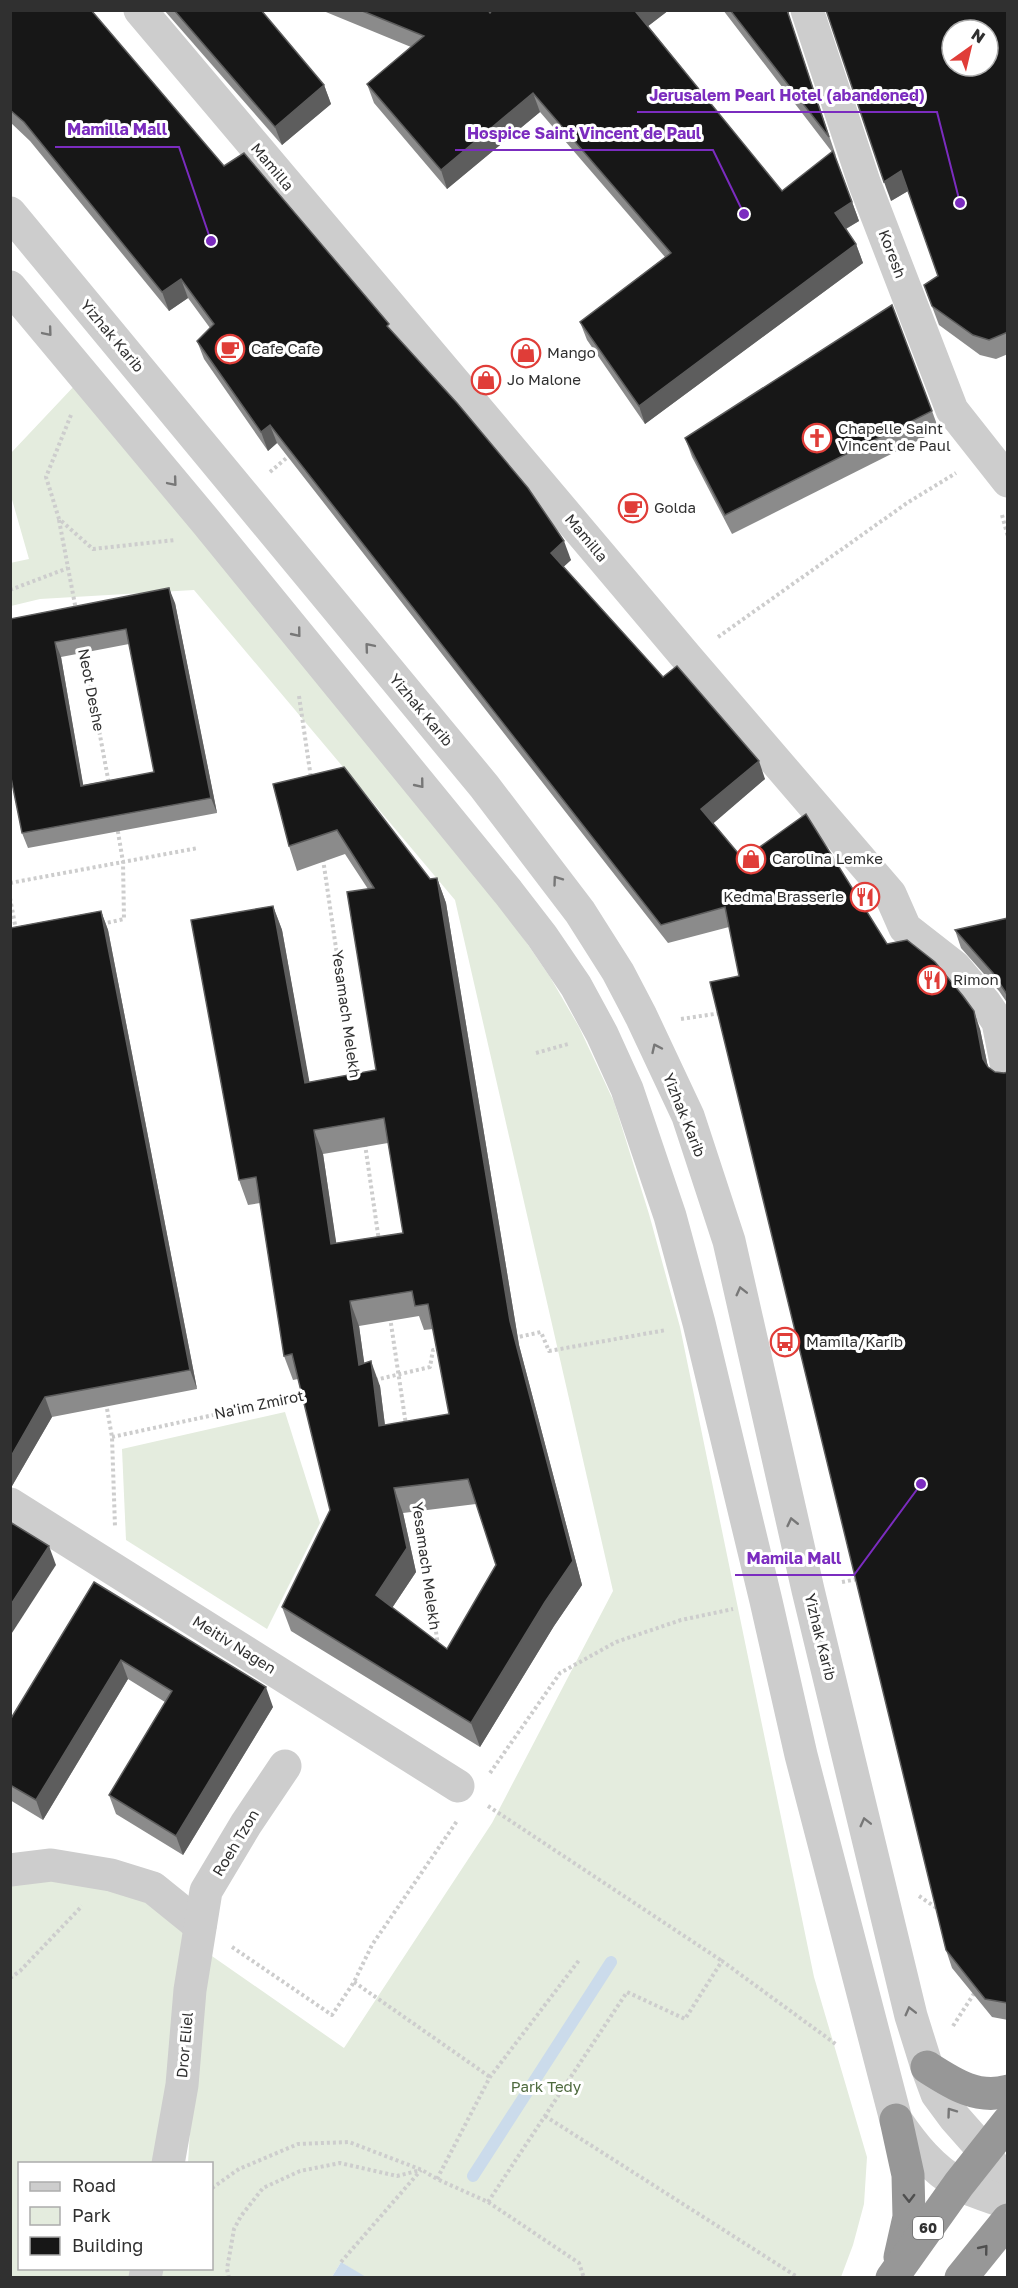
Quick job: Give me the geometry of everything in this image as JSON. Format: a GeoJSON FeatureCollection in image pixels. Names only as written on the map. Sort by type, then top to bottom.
{"type":"FeatureCollection","features":[{"type":"Feature","properties":{"kind":"highway"},"geometry":{"type":"LineString","coordinates":[[927,2067],[968,2090],[984,2095],[1008,2091]]}},
{"type":"Feature","properties":{"kind":"highway"},"geometry":{"type":"LineString","coordinates":[[895,2275],[909,2217],[908,2175],[896,2120]]}},
{"type":"Feature","properties":{"kind":"highway","name":"60"},"geometry":{"type":"LineString","coordinates":[[895,2275],[959,2184],[1008,2122]]}},
{"type":"Feature","properties":{"kind":"highway"},"geometry":{"type":"LineString","coordinates":[[961,2277],[1008,2220]]}},
{"type":"Feature","properties":{"kind":"street","name":"Mamilla"},"geometry":{"type":"LineString","coordinates":[[140,10],[688,659],[890,894],[905,928],[955,967],[985,1003],[998,1022],[1008,1073]]}},
{"type":"Feature","properties":{"kind":"street","name":"Koresh"},"geometry":{"type":"LineString","coordinates":[[807,10],[864,182],[952,410],[1008,481]]}},
{"type":"Feature","properties":{"kind":"street","name":"Yizhak Karib"},"geometry":{"type":"LineString","coordinates":[[10,213],[255,485],[580,912],[618,972],[641,1016],[688,1116],[729,1241],[805,1579],[911,2016],[938,2094],[954,2117],[984,2151],[1008,2190]]}},
{"type":"Feature","properties":{"kind":"street"},"geometry":{"type":"LineString","coordinates":[[10,287],[207,523],[508,892],[576,986],[627,1089],[670,1216],[699,1323],[801,1755],[896,2120],[921,2154],[959,2184],[1008,2203]]}},
{"type":"Feature","properties":{"kind":"street","name":"Meitiv Nagen"},"geometry":{"type":"LineString","coordinates":[[10,1504],[466,1791]]}},
{"type":"Feature","properties":{"kind":"street"},"geometry":{"type":"LineString","coordinates":[[801,1755],[846,1743]]}},
{"type":"Feature","properties":{"kind":"street","name":"Roeh Tzon"},"geometry":{"type":"LineString","coordinates":[[201,1926],[206,1891],[246,1824],[285,1766]]}},
{"type":"Feature","properties":{"kind":"street"},"geometry":{"type":"LineString","coordinates":[[10,1870],[51,1865],[111,1875],[153,1888],[201,1926]]}},
{"type":"Feature","properties":{"kind":"street","name":"Dror Eliel"},"geometry":{"type":"LineString","coordinates":[[168,2162],[182,2085],[190,1990],[201,1926]]}},
{"type":"Feature","properties":{"kind":"path"},"geometry":{"type":"LineString","coordinates":[[74,406],[46,477],[58,519],[77,613]]}},
{"type":"Feature","properties":{"kind":"path"},"geometry":{"type":"LineString","coordinates":[[255,485],[294,451]]}},
{"type":"Feature","properties":{"kind":"path"},"geometry":{"type":"LineString","coordinates":[[688,659],[907,502],[987,453]]}},
{"type":"Feature","properties":{"kind":"path"},"geometry":{"type":"LineString","coordinates":[[58,519],[93,549],[184,539],[207,523]]}},
{"type":"Feature","properties":{"kind":"path"},"geometry":{"type":"LineString","coordinates":[[10,590],[68,568]]}},
{"type":"Feature","properties":{"kind":"path","name":"Neot Deshe"},"geometry":{"type":"LineString","coordinates":[[83,646],[111,794]]}},
{"type":"Feature","properties":{"kind":"path"},"geometry":{"type":"LineString","coordinates":[[298,689],[312,784]]}},
{"type":"Feature","properties":{"kind":"path"},"geometry":{"type":"LineString","coordinates":[[100,924],[124,919],[123,862],[115,817]]}},
{"type":"Feature","properties":{"kind":"path"},"geometry":{"type":"LineString","coordinates":[[10,883],[198,848]]}},
{"type":"Feature","properties":{"kind":"path","name":"Yesamach Melekh"},"geometry":{"type":"LineString","coordinates":[[322,855],[355,1080]]}},
{"type":"Feature","properties":{"kind":"path"},"geometry":{"type":"LineString","coordinates":[[10,898],[17,933]]}},
{"type":"Feature","properties":{"kind":"path"},"geometry":{"type":"LineString","coordinates":[[364,1139],[379,1245]]}},
{"type":"Feature","properties":{"kind":"path"},"geometry":{"type":"LineString","coordinates":[[390,1316],[407,1434]]}},
{"type":"Feature","properties":{"kind":"path"},"geometry":{"type":"LineString","coordinates":[[504,1340],[541,1332],[549,1351],[699,1323]]}},
{"type":"Feature","properties":{"kind":"path"},"geometry":{"type":"LineString","coordinates":[[364,1383],[430,1367],[433,1350],[445,1349]]}},
{"type":"Feature","properties":{"kind":"path","name":"Na'im Zmirot"},"geometry":{"type":"LineString","coordinates":[[112,1437],[307,1395]]}},
{"type":"Feature","properties":{"kind":"path"},"geometry":{"type":"LineString","coordinates":[[105,1401],[112,1437],[116,1570]]}},
{"type":"Feature","properties":{"kind":"path","name":"Yesamach Melekh"},"geometry":{"type":"LineString","coordinates":[[417,1504],[440,1657]]}},
{"type":"Feature","properties":{"kind":"path"},"geometry":{"type":"LineString","coordinates":[[201,1926],[332,2015],[354,1982],[372,1945],[466,1791],[560,1673],[616,1642],[681,1620],[766,1601]]}},
{"type":"Feature","properties":{"kind":"path"},"geometry":{"type":"LineString","coordinates":[[466,1791],[722,1961],[884,2078]]}},
{"type":"Feature","properties":{"kind":"path"},"geometry":{"type":"LineString","coordinates":[[875,1864],[942,1912]]}},
{"type":"Feature","properties":{"kind":"path"},"geometry":{"type":"LineString","coordinates":[[10,1978],[20,1971],[111,1875]]}},
{"type":"Feature","properties":{"kind":"path"},"geometry":{"type":"LineString","coordinates":[[437,2179],[490,2077],[580,1959]]}},
{"type":"Feature","properties":{"kind":"path"},"geometry":{"type":"LineString","coordinates":[[488,2202],[627,1992],[685,2019],[722,1961]]}},
{"type":"Feature","properties":{"kind":"path"},"geometry":{"type":"LineString","coordinates":[[354,1982],[490,2077]]}},
{"type":"Feature","properties":{"kind":"path"},"geometry":{"type":"LineString","coordinates":[[927,2067],[982,1982]]}},
{"type":"Feature","properties":{"kind":"path"},"geometry":{"type":"LineString","coordinates":[[544,2115],[799,2277]]}},
{"type":"Feature","properties":{"kind":"path"},"geometry":{"type":"LineString","coordinates":[[213,2187],[238,2169],[298,2144],[349,2142],[422,2170],[488,2202],[579,2263],[584,2277]]}},
{"type":"Feature","properties":{"kind":"path"},"geometry":{"type":"LineString","coordinates":[[229,2277],[227,2269],[234,2229],[240,2216],[263,2188],[300,2170],[340,2163],[397,2176],[422,2170]]}},
{"type":"Feature","properties":{"kind":"path"},"geometry":{"type":"LineString","coordinates":[[341,2262],[422,2170]]}},
{"type":"Feature","properties":{"kind":"green space","name":"Park Tedy"},"geometry":{"type":"Polygon","coordinates":[[[77,383],[511,920],[550,977],[579,1027],[614,1102],[649,1214],[680,1327],[814,1977],[867,2157],[864,2204],[853,2245],[841,2277],[366,2278],[341,2262],[332,2277],[158,2277],[160,2270],[213,2270],[213,2162],[188,2162],[195,2052],[209,1954],[344,2048],[492,1823],[613,1591],[455,900],[194,590],[40,599],[11,606],[10,563],[29,559],[11,496],[11,453],[77,383]]]}},
{"type":"Feature","properties":{"kind":"green space"},"geometry":{"type":"Polygon","coordinates":[[[285,1412],[320,1523],[267,1629],[126,1540],[122,1449],[285,1412]]]}},
{"type":"Feature","properties":{"kind":"green space"},"geometry":{"type":"Polygon","coordinates":[[[48,1875],[144,1897],[189,1932],[161,2162],[18,2162],[18,2270],[138,2270],[136,2277],[11,2278],[11,1878],[48,1875]]]}},
{"type":"Feature","properties":{"kind":"water"},"geometry":{"type":"Polygon","coordinates":[[[341,2262],[366,2277],[332,2277],[341,2262]]]}},
{"type":"Feature","properties":{"kind":"building"},"geometry":{"type":"Polygon","coordinates":[[[10,10],[91,10],[224,166],[244,153],[389,324],[387,326],[457,403],[528,488],[564,541],[551,553],[663,677],[677,666],[759,761],[701,809],[743,859],[806,814],[887,944],[907,940],[935,962],[974,1011],[983,1059],[988,1067],[995,1072],[1008,1072],[1008,2003],[985,1999],[946,1950],[710,982],[739,976],[725,907],[661,925],[270,425],[261,432],[197,341],[214,324],[181,279],[162,292],[24,122],[10,110],[10,10]]]}},
{"type":"Feature","properties":{"kind":"building"},"geometry":{"type":"Polygon","coordinates":[[[174,10],[261,10],[324,85],[275,127],[174,10]]]}},
{"type":"Feature","properties":{"kind":"building"},"geometry":{"type":"Polygon","coordinates":[[[360,10],[488,10],[490,13],[492,10],[638,10],[636,12],[782,191],[833,151],[852,202],[835,213],[856,244],[639,406],[580,322],[671,253],[533,93],[441,170],[367,84],[424,36],[360,10]]]}},
{"type":"Feature","properties":{"kind":"building"},"geometry":{"type":"Polygon","coordinates":[[[730,10],[787,10],[829,137],[730,10]]]}},
{"type":"Feature","properties":{"kind":"building"},"geometry":{"type":"Polygon","coordinates":[[[826,10],[1008,10],[1008,332],[989,340],[973,335],[932,306],[924,285],[938,276],[901,171],[884,182],[826,10]]]}},
{"type":"Feature","properties":{"kind":"building"},"geometry":{"type":"Polygon","coordinates":[[[892,305],[932,411],[725,515],[685,438],[892,305]]]}},
{"type":"Feature","properties":{"kind":"building"},"geometry":{"type":"Polygon","coordinates":[[[169,588],[211,798],[22,833],[10,773],[10,619],[169,588]],[[126,629],[55,642],[81,786],[154,772],[126,629]]]}},
{"type":"Feature","properties":{"kind":"building"},"geometry":{"type":"Polygon","coordinates":[[[344,767],[430,879],[437,878],[510,1321],[573,1561],[545,1602],[471,1723],[282,1607],[330,1510],[292,1354],[284,1356],[256,1177],[239,1180],[191,920],[273,906],[305,1083],[376,1070],[347,892],[374,888],[337,830],[289,846],[273,784],[344,767]],[[384,1118],[314,1130],[331,1244],[403,1233],[384,1118]],[[412,1291],[350,1301],[359,1365],[371,1361],[379,1426],[449,1414],[428,1304],[415,1306],[412,1291]],[[468,1479],[394,1488],[407,1548],[376,1595],[447,1649],[496,1565],[468,1479]]]}},
{"type":"Feature","properties":{"kind":"building"},"geometry":{"type":"Polygon","coordinates":[[[101,911],[190,1370],[45,1397],[10,1458],[10,928],[101,911]]]}},
{"type":"Feature","properties":{"kind":"building"},"geometry":{"type":"Polygon","coordinates":[[[1008,918],[1008,996],[993,973],[955,930],[1008,918]]]}},
{"type":"Feature","properties":{"kind":"building"},"geometry":{"type":"Polygon","coordinates":[[[10,1522],[49,1546],[10,1606],[10,1522]]]}},
{"type":"Feature","properties":{"kind":"building"},"geometry":{"type":"Polygon","coordinates":[[[94,1582],[266,1687],[176,1836],[109,1795],[172,1691],[121,1660],[36,1800],[10,1785],[10,1720],[94,1582]]]}},
{"type":"Feature","properties":{"kind":"waterway"},"geometry":{"type":"LineString","coordinates":[[473,2176],[611,1962]]}},
{"type":"Feature","properties":{"kind":"place","name":"Jerusalem Pearl Hotel (abandoned)"},"geometry":{"type":"Point","coordinates":[960,203]}},
{"type":"Feature","properties":{"kind":"place","name":"Hospice Saint Vincent de Paul"},"geometry":{"type":"Point","coordinates":[744,214]}},
{"type":"Feature","properties":{"kind":"place","name":"Mamilla Mall"},"geometry":{"type":"Point","coordinates":[211,241]}},
{"type":"Feature","properties":{"kind":"place","name":"Cafe Cafe"},"geometry":{"type":"Point","coordinates":[230,349]}},
{"type":"Feature","properties":{"kind":"place","name":"Mango"},"geometry":{"type":"Point","coordinates":[526,353]}},
{"type":"Feature","properties":{"kind":"place","name":"Jo Malone"},"geometry":{"type":"Point","coordinates":[486,380]}},
{"type":"Feature","properties":{"kind":"place","name":"Chapelle Saint Vincent de Paul"},"geometry":{"type":"Point","coordinates":[817,438]}},
{"type":"Feature","properties":{"kind":"place","name":"Golda"},"geometry":{"type":"Point","coordinates":[633,508]}},
{"type":"Feature","properties":{"kind":"place","name":"Carolina Lemke"},"geometry":{"type":"Point","coordinates":[751,859]}},
{"type":"Feature","properties":{"kind":"place","name":"Kedma Brasserie"},"geometry":{"type":"Point","coordinates":[865,897]}},
{"type":"Feature","properties":{"kind":"place","name":"Rimon"},"geometry":{"type":"Point","coordinates":[932,980]}},
{"type":"Feature","properties":{"kind":"place","name":"Mamila/Karib"},"geometry":{"type":"Point","coordinates":[785,1342]}},
{"type":"Feature","properties":{"kind":"place","name":"Mamila Mall"},"geometry":{"type":"Point","coordinates":[921,1484]}}]}
